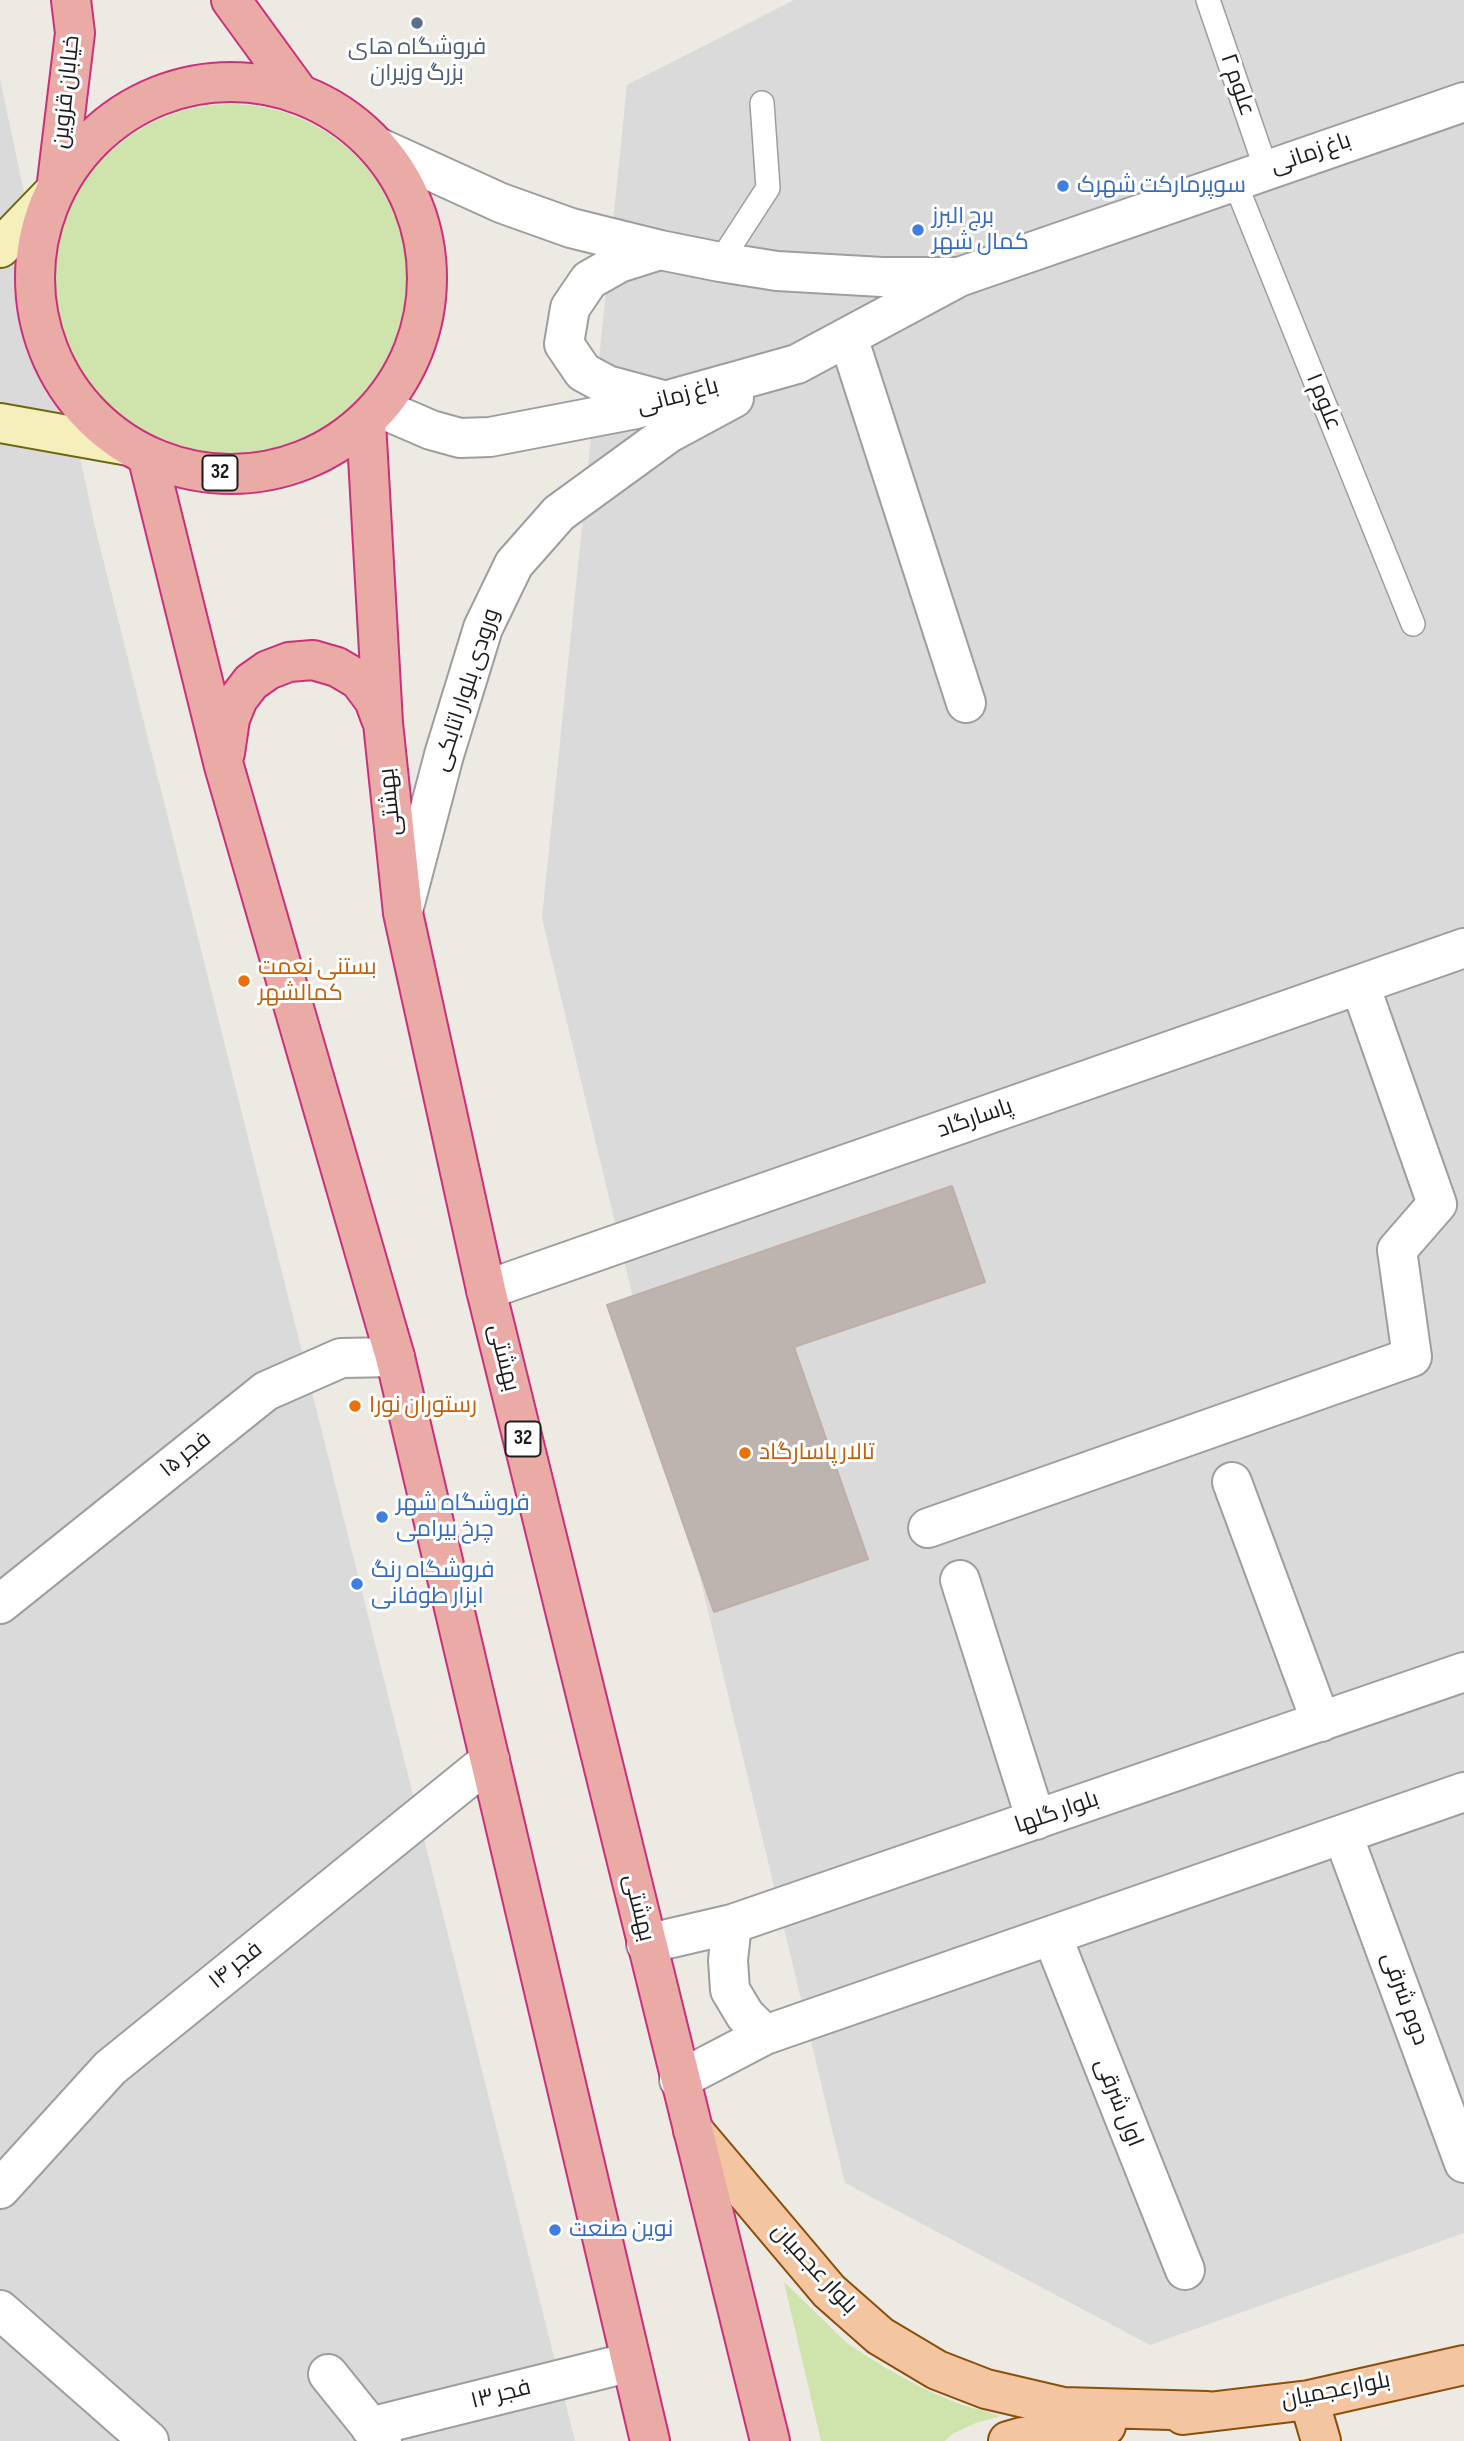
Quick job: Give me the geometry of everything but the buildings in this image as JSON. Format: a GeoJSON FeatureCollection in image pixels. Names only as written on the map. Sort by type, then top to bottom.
{"type":"FeatureCollection","features":[{"type":"Feature","properties":{"kind":"highway","name":"خیابان قزوین"},"geometry":{"type":"LineString","coordinates":[[55,189],[75,33],[71,0]]}},
{"type":"Feature","properties":{"kind":"highway","name":"32"},"geometry":{"type":"LineString","coordinates":[[231,0],[298,92]]}},
{"type":"Feature","properties":{"kind":"highway","name":"32"},"geometry":{"type":"LineString","coordinates":[[243,80],[298,92],[343,115],[380,148],[406,187],[423,232],[429,278],[423,325],[407,369],[373,415],[318,455],[262,473],[203,473],[138,450],[92,415],[62,377],[43,334],[34,286],[38,239],[55,189],[90,139],[135,105],[187,85],[243,80]]}},
{"type":"Feature","properties":{"kind":"highway","name":"بهشتی"},"geometry":{"type":"LineString","coordinates":[[373,415],[383,723],[403,913],[486,1290],[770,2441]]}},
{"type":"Feature","properties":{"kind":"highway"},"geometry":{"type":"LineString","coordinates":[[138,450],[224,766],[395,1357],[650,2441]]}},
{"type":"Feature","properties":{"kind":"highway"},"geometry":{"type":"LineString","coordinates":[[224,766],[230,719],[238,699],[251,682],[268,670],[289,662],[313,660],[337,667],[359,680],[374,699],[383,723]]}},
{"type":"Feature","properties":{"kind":"main road"},"geometry":{"type":"LineString","coordinates":[[0,248],[55,189]]}},
{"type":"Feature","properties":{"kind":"main road"},"geometry":{"type":"LineString","coordinates":[[0,423],[138,450]]}},
{"type":"Feature","properties":{"kind":"main road","name":"بلوار عجمیان"},"geometry":{"type":"LineString","coordinates":[[693,2130],[829,2291],[880,2336],[937,2370],[986,2389],[1063,2407],[1207,2411]]}},
{"type":"Feature","properties":{"kind":"main road","name":"بلوارعجمیان"},"geometry":{"type":"LineString","coordinates":[[1207,2411],[1309,2400],[1464,2365]]}},
{"type":"Feature","properties":{"kind":"main road"},"geometry":{"type":"LineString","coordinates":[[1309,2400],[1321,2441]]}},
{"type":"Feature","properties":{"kind":"main road"},"geometry":{"type":"LineString","coordinates":[[1008,2441],[1207,2411]]}},
{"type":"Feature","properties":{"kind":"street","name":"باغ زمانی"},"geometry":{"type":"LineString","coordinates":[[373,415],[460,438],[490,437],[636,409],[797,364],[960,276],[1464,102]]}},
{"type":"Feature","properties":{"kind":"street","name":"باغ زمانی"},"geometry":{"type":"LineString","coordinates":[[380,148],[501,203],[571,228],[660,250],[777,271],[881,277],[960,276]]}},
{"type":"Feature","properties":{"kind":"street"},"geometry":{"type":"LineString","coordinates":[[660,250],[619,263],[589,280],[570,308],[564,344],[583,372],[607,385],[666,401]]}},
{"type":"Feature","properties":{"kind":"street"},"geometry":{"type":"LineString","coordinates":[[848,337],[966,702]]}},
{"type":"Feature","properties":{"kind":"street","name":"ورودی بلوار اتابکی"},"geometry":{"type":"LineString","coordinates":[[403,913],[444,755],[483,628],[514,564],[559,513],[669,433],[797,364]]}},
{"type":"Feature","properties":{"kind":"street","name":"پاسارگاد"},"geometry":{"type":"LineString","coordinates":[[486,1290],[1464,948]]}},
{"type":"Feature","properties":{"kind":"street"},"geometry":{"type":"LineString","coordinates":[[928,1528],[1412,1357],[1397,1250],[1437,1204],[1360,985]]}},
{"type":"Feature","properties":{"kind":"street","name":"فجر ۱۵"},"geometry":{"type":"LineString","coordinates":[[0,1603],[266,1391],[341,1358],[395,1357]]}},
{"type":"Feature","properties":{"kind":"street"},"geometry":{"type":"LineString","coordinates":[[1232,1482],[1321,1722]]}},
{"type":"Feature","properties":{"kind":"street"},"geometry":{"type":"LineString","coordinates":[[960,1580],[1036,1820]]}},
{"type":"Feature","properties":{"kind":"street","name":"بلوار گلها"},"geometry":{"type":"LineString","coordinates":[[646,1944],[732,1924],[1464,1672]]}},
{"type":"Feature","properties":{"kind":"street","name":"فجر ۱۴"},"geometry":{"type":"LineString","coordinates":[[0,2189],[110,2068],[490,1760]]}},
{"type":"Feature","properties":{"kind":"street"},"geometry":{"type":"LineString","coordinates":[[679,2080],[765,2035],[1464,1793]]}},
{"type":"Feature","properties":{"kind":"street","name":"دوم شرقی"},"geometry":{"type":"LineString","coordinates":[[1343,1835],[1464,2163]]}},
{"type":"Feature","properties":{"kind":"street"},"geometry":{"type":"LineString","coordinates":[[732,1924],[728,1960],[730,1990],[745,2015],[765,2035]]}},
{"type":"Feature","properties":{"kind":"street","name":"اول شرقی"},"geometry":{"type":"LineString","coordinates":[[1052,1936],[1185,2270]]}},
{"type":"Feature","properties":{"kind":"street"},"geometry":{"type":"LineString","coordinates":[[0,2309],[149,2441]]}},
{"type":"Feature","properties":{"kind":"street","name":"فجر ۱۳"},"geometry":{"type":"LineString","coordinates":[[376,2434],[631,2361]]}},
{"type":"Feature","properties":{"kind":"street"},"geometry":{"type":"LineString","coordinates":[[328,2374],[376,2434]]}},
{"type":"Feature","properties":{"kind":"lane","name":"علوم ۲"},"geometry":{"type":"LineString","coordinates":[[1208,0],[1250,175]]}},
{"type":"Feature","properties":{"kind":"lane"},"geometry":{"type":"LineString","coordinates":[[720,262],[768,188],[762,103]]}},
{"type":"Feature","properties":{"kind":"lane","name":"علوم ۱"},"geometry":{"type":"LineString","coordinates":[[1250,175],[1413,624]]}},
{"type":"Feature","properties":{"kind":"shaded area"},"geometry":{"type":"Polygon","coordinates":[[[794,0],[1464,0],[1464,2233],[1150,2345],[845,2183],[542,918],[627,85],[794,0]]]}},
{"type":"Feature","properties":{"kind":"shaded area"},"geometry":{"type":"Polygon","coordinates":[[[0,79],[94,523],[575,2441],[0,2441],[0,79]]]}},
{"type":"Feature","properties":{"kind":"green space"},"geometry":{"type":"Polygon","coordinates":[[[231,104],[265,108],[298,118],[329,134],[355,156],[377,182],[393,213],[403,246],[407,280],[403,314],[393,347],[377,378],[355,404],[329,426],[298,442],[265,452],[231,456],[197,452],[164,442],[133,426],[107,404],[85,378],[69,347],[59,314],[55,280],[59,246],[69,213],[85,182],[107,156],[133,134],[164,118],[197,108],[231,104]]]}},
{"type":"Feature","properties":{"kind":"green space"},"geometry":{"type":"Polygon","coordinates":[[[784,2282],[848,2344],[884,2367],[959,2404],[1001,2416],[976,2423],[952,2434],[945,2441],[821,2441],[784,2282]]]}},
{"type":"Feature","properties":{"kind":"place","name":"فروشگاه های بزرگ وزیران"},"geometry":{"type":"Point","coordinates":[417,23]}},
{"type":"Feature","properties":{"kind":"place","name":"سوپرمارکت شهرک"},"geometry":{"type":"Point","coordinates":[1063,186]}},
{"type":"Feature","properties":{"kind":"place","name":"برج البرز کمال شهر"},"geometry":{"type":"Point","coordinates":[918,230]}},
{"type":"Feature","properties":{"kind":"place","name":"بستنی نعمت کمالشهر"},"geometry":{"type":"Point","coordinates":[244,981]}},
{"type":"Feature","properties":{"kind":"place","name":"رستوران نورا"},"geometry":{"type":"Point","coordinates":[355,1406]}},
{"type":"Feature","properties":{"kind":"place","name":"تالار پاسارگاد"},"geometry":{"type":"Point","coordinates":[745,1453]}},
{"type":"Feature","properties":{"kind":"place","name":"فروشگاه شهر چرخ بیرامی"},"geometry":{"type":"Point","coordinates":[382,1517]}},
{"type":"Feature","properties":{"kind":"place","name":"فروشگاه رنگ ابزار طوفانی"},"geometry":{"type":"Point","coordinates":[357,1584]}},
{"type":"Feature","properties":{"kind":"place","name":"نوین صنعت"},"geometry":{"type":"Point","coordinates":[555,2230]}}]}
